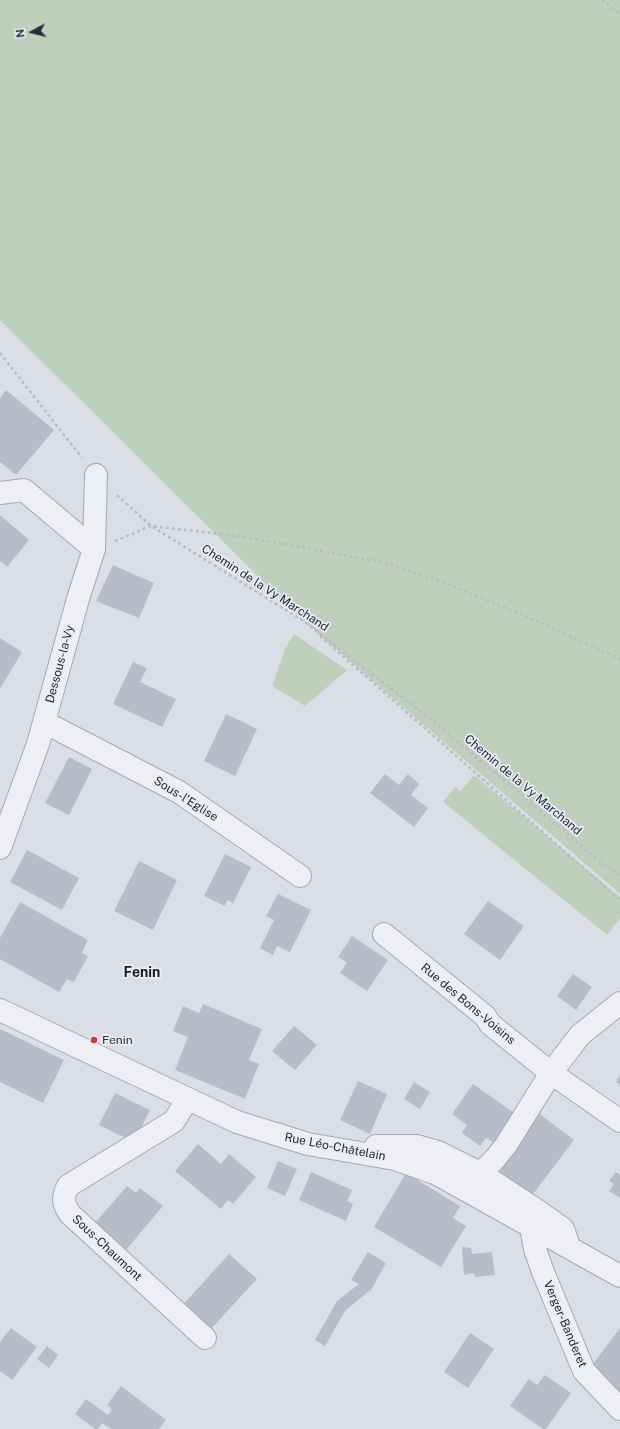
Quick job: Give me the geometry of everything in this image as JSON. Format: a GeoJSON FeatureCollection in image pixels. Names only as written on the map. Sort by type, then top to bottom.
{"type":"FeatureCollection","features":[{"type":"Feature","properties":{"kind":"street","name":"Dessous-la-Vy"},"geometry":{"type":"LineString","coordinates":[[0,848],[44,722],[78,599],[94,549],[96,475]]}},
{"type":"Feature","properties":{"kind":"street"},"geometry":{"type":"LineString","coordinates":[[0,493],[24,490],[94,549]]}},
{"type":"Feature","properties":{"kind":"street","name":"Sous-l'Eglise"},"geometry":{"type":"LineString","coordinates":[[44,722],[179,792],[300,876]]}},
{"type":"Feature","properties":{"kind":"street","name":"Rue des Bons-Voisins"},"geometry":{"type":"LineString","coordinates":[[384,934],[485,1016],[490,1024],[551,1073],[620,1121]]}},
{"type":"Feature","properties":{"kind":"street"},"geometry":{"type":"LineString","coordinates":[[480,1173],[494,1160],[506,1145],[551,1073],[580,1035],[620,1003]]}},
{"type":"Feature","properties":{"kind":"street","name":"Rue Léo-Châtelain"},"geometry":{"type":"LineString","coordinates":[[0,1010],[187,1100],[237,1122],[308,1144],[394,1159],[416,1165],[435,1173],[620,1276]]}},
{"type":"Feature","properties":{"kind":"street","name":"Sous-Chaumont"},"geometry":{"type":"LineString","coordinates":[[187,1100],[174,1121],[68,1186],[64,1194],[64,1205],[70,1214],[205,1338]]}},
{"type":"Feature","properties":{"kind":"street"},"geometry":{"type":"LineString","coordinates":[[354,1152],[370,1146],[417,1146],[438,1152],[480,1173],[563,1229],[570,1249]]}},
{"type":"Feature","properties":{"kind":"street","name":"Verger-Banderet"},"geometry":{"type":"LineString","coordinates":[[531,1227],[535,1249],[543,1272],[584,1371],[620,1409]]}},
{"type":"Feature","properties":{"kind":"path"},"geometry":{"type":"LineString","coordinates":[[602,0],[620,14]]}},
{"type":"Feature","properties":{"kind":"path","name":"Chemin de la Vy Marchand"},"geometry":{"type":"LineString","coordinates":[[0,353],[96,475],[151,526],[302,620],[437,724],[597,859],[620,875]]}},
{"type":"Feature","properties":{"kind":"path"},"geometry":{"type":"LineString","coordinates":[[94,549],[151,526],[245,537],[381,562],[432,578],[460,589],[528,617],[620,660]]}},
{"type":"Feature","properties":{"kind":"path"},"geometry":{"type":"LineString","coordinates":[[302,620],[620,900]]}},
{"type":"Feature","properties":{"kind":"green space"},"geometry":{"type":"Polygon","coordinates":[[[0,0],[620,0],[620,894],[302,620],[0,320],[0,0]]]}},
{"type":"Feature","properties":{"kind":"green space"},"geometry":{"type":"Polygon","coordinates":[[[294,634],[347,670],[305,706],[272,686],[285,649],[294,634]]]}},
{"type":"Feature","properties":{"kind":"green space"},"geometry":{"type":"Polygon","coordinates":[[[474,775],[620,897],[620,918],[607,935],[443,802],[455,787],[461,791],[474,775]]]}},
{"type":"Feature","properties":{"kind":"building"},"geometry":{"type":"Polygon","coordinates":[[[6,390],[54,430],[16,475],[0,462],[0,398],[6,390]]]}},
{"type":"Feature","properties":{"kind":"building"},"geometry":{"type":"Polygon","coordinates":[[[0,515],[29,540],[7,567],[0,561],[0,515]]]}},
{"type":"Feature","properties":{"kind":"building"},"geometry":{"type":"Polygon","coordinates":[[[113,565],[154,583],[139,618],[96,601],[113,565]]]}},
{"type":"Feature","properties":{"kind":"building"},"geometry":{"type":"Polygon","coordinates":[[[0,638],[22,652],[0,689],[0,638]]]}},
{"type":"Feature","properties":{"kind":"building"},"geometry":{"type":"Polygon","coordinates":[[[133,662],[147,668],[140,682],[176,699],[162,727],[113,704],[133,662]]]}},
{"type":"Feature","properties":{"kind":"building"},"geometry":{"type":"Polygon","coordinates":[[[226,714],[257,729],[235,776],[204,761],[226,714]]]}},
{"type":"Feature","properties":{"kind":"building"},"geometry":{"type":"Polygon","coordinates":[[[69,757],[92,769],[69,815],[45,803],[69,757]]]}},
{"type":"Feature","properties":{"kind":"building"},"geometry":{"type":"Polygon","coordinates":[[[385,774],[399,785],[408,774],[419,784],[411,795],[428,808],[414,827],[370,793],[385,774]]]}},
{"type":"Feature","properties":{"kind":"building"},"geometry":{"type":"Polygon","coordinates":[[[27,850],[79,878],[62,910],[10,882],[27,850]]]}},
{"type":"Feature","properties":{"kind":"building"},"geometry":{"type":"Polygon","coordinates":[[[225,854],[251,867],[233,903],[227,900],[225,906],[204,896],[225,854]]]}},
{"type":"Feature","properties":{"kind":"building"},"geometry":{"type":"Polygon","coordinates":[[[139,861],[177,880],[153,930],[114,911],[139,861]]]}},
{"type":"Feature","properties":{"kind":"building"},"geometry":{"type":"Polygon","coordinates":[[[278,894],[311,910],[290,952],[277,946],[273,955],[260,948],[274,920],[266,916],[278,894]]]}},
{"type":"Feature","properties":{"kind":"building"},"geometry":{"type":"Polygon","coordinates":[[[488,901],[524,926],[500,960],[464,934],[488,901]]]}},
{"type":"Feature","properties":{"kind":"building"},"geometry":{"type":"Polygon","coordinates":[[[20,902],[88,940],[82,953],[88,956],[74,982],[67,979],[59,992],[0,959],[0,938],[20,902]]]}},
{"type":"Feature","properties":{"kind":"building"},"geometry":{"type":"Polygon","coordinates":[[[352,936],[388,960],[367,991],[340,973],[347,962],[338,957],[352,936]]]}},
{"type":"Feature","properties":{"kind":"building"},"geometry":{"type":"Polygon","coordinates":[[[573,974],[592,987],[576,1010],[557,996],[573,974]]]}},
{"type":"Feature","properties":{"kind":"building"},"geometry":{"type":"Polygon","coordinates":[[[203,1004],[262,1029],[249,1060],[259,1064],[245,1099],[175,1070],[188,1037],[173,1031],[183,1006],[199,1013],[203,1004]]]}},
{"type":"Feature","properties":{"kind":"building"},"geometry":{"type":"Polygon","coordinates":[[[294,1026],[317,1045],[295,1070],[272,1051],[294,1026]]]}},
{"type":"Feature","properties":{"kind":"building"},"geometry":{"type":"Polygon","coordinates":[[[0,1029],[64,1060],[43,1103],[0,1082],[0,1029]]]}},
{"type":"Feature","properties":{"kind":"building"},"geometry":{"type":"Polygon","coordinates":[[[620,1075],[620,1085],[616,1082],[620,1075]]]}},
{"type":"Feature","properties":{"kind":"building"},"geometry":{"type":"Polygon","coordinates":[[[358,1081],[387,1094],[370,1134],[340,1120],[358,1081]]]}},
{"type":"Feature","properties":{"kind":"building"},"geometry":{"type":"Polygon","coordinates":[[[414,1082],[430,1092],[420,1109],[404,1099],[414,1082]]]}},
{"type":"Feature","properties":{"kind":"building"},"geometry":{"type":"Polygon","coordinates":[[[473,1084],[517,1115],[496,1144],[486,1138],[480,1146],[462,1133],[467,1125],[452,1114],[473,1084]]]}},
{"type":"Feature","properties":{"kind":"building"},"geometry":{"type":"Polygon","coordinates":[[[115,1093],[150,1110],[134,1142],[99,1125],[115,1093]]]}},
{"type":"Feature","properties":{"kind":"building"},"geometry":{"type":"Polygon","coordinates":[[[533,1109],[574,1140],[527,1202],[493,1177],[533,1109]]]}},
{"type":"Feature","properties":{"kind":"building"},"geometry":{"type":"Polygon","coordinates":[[[198,1144],[221,1164],[229,1154],[256,1177],[233,1204],[228,1200],[221,1209],[175,1171],[198,1144]]]}},
{"type":"Feature","properties":{"kind":"building"},"geometry":{"type":"Polygon","coordinates":[[[278,1161],[297,1169],[285,1196],[267,1188],[278,1161]]]}},
{"type":"Feature","properties":{"kind":"building"},"geometry":{"type":"Polygon","coordinates":[[[311,1172],[352,1190],[347,1201],[353,1204],[346,1221],[299,1200],[311,1172]]]}},
{"type":"Feature","properties":{"kind":"building"},"geometry":{"type":"Polygon","coordinates":[[[616,1172],[620,1175],[620,1198],[609,1191],[614,1184],[609,1181],[616,1172]]]}},
{"type":"Feature","properties":{"kind":"building"},"geometry":{"type":"Polygon","coordinates":[[[406,1173],[460,1206],[453,1218],[466,1226],[441,1267],[374,1227],[406,1173]]]}},
{"type":"Feature","properties":{"kind":"building"},"geometry":{"type":"Polygon","coordinates":[[[127,1186],[136,1193],[140,1188],[163,1206],[126,1250],[95,1223],[127,1186]]]}},
{"type":"Feature","properties":{"kind":"building"},"geometry":{"type":"Polygon","coordinates":[[[462,1247],[471,1248],[472,1254],[492,1252],[495,1275],[475,1277],[474,1273],[464,1275],[462,1247]]]}},
{"type":"Feature","properties":{"kind":"building"},"geometry":{"type":"Polygon","coordinates":[[[368,1252],[386,1263],[370,1292],[369,1291],[345,1311],[325,1346],[315,1340],[337,1301],[359,1284],[351,1280],[368,1252]]]}},
{"type":"Feature","properties":{"kind":"building"},"geometry":{"type":"Polygon","coordinates":[[[229,1254],[257,1279],[208,1332],[181,1307],[229,1254]]]}},
{"type":"Feature","properties":{"kind":"building"},"geometry":{"type":"Polygon","coordinates":[[[11,1328],[37,1347],[12,1380],[0,1371],[0,1342],[11,1328]]]}},
{"type":"Feature","properties":{"kind":"building"},"geometry":{"type":"Polygon","coordinates":[[[620,1328],[620,1395],[587,1372],[620,1328]]]}},
{"type":"Feature","properties":{"kind":"building"},"geometry":{"type":"Polygon","coordinates":[[[470,1333],[494,1349],[468,1388],[444,1372],[470,1333]]]}},
{"type":"Feature","properties":{"kind":"building"},"geometry":{"type":"Polygon","coordinates":[[[47,1346],[58,1355],[49,1368],[37,1359],[47,1346]]]}},
{"type":"Feature","properties":{"kind":"building"},"geometry":{"type":"Polygon","coordinates":[[[545,1375],[571,1393],[546,1429],[543,1429],[510,1406],[529,1379],[537,1385],[545,1375]]]}},
{"type":"Feature","properties":{"kind":"building"},"geometry":{"type":"Polygon","coordinates":[[[121,1386],[166,1420],[159,1429],[111,1429],[102,1423],[98,1429],[95,1429],[75,1414],[86,1399],[108,1415],[112,1409],[107,1405],[121,1386]]]}},
{"type":"Feature","properties":{"kind":"place","name":"Fenin"},"geometry":{"type":"Point","coordinates":[94,1040]}},
{"type":"Feature","properties":{"kind":"district","name":"Fenin"},"geometry":{"type":"Point","coordinates":[142,973]}}]}
